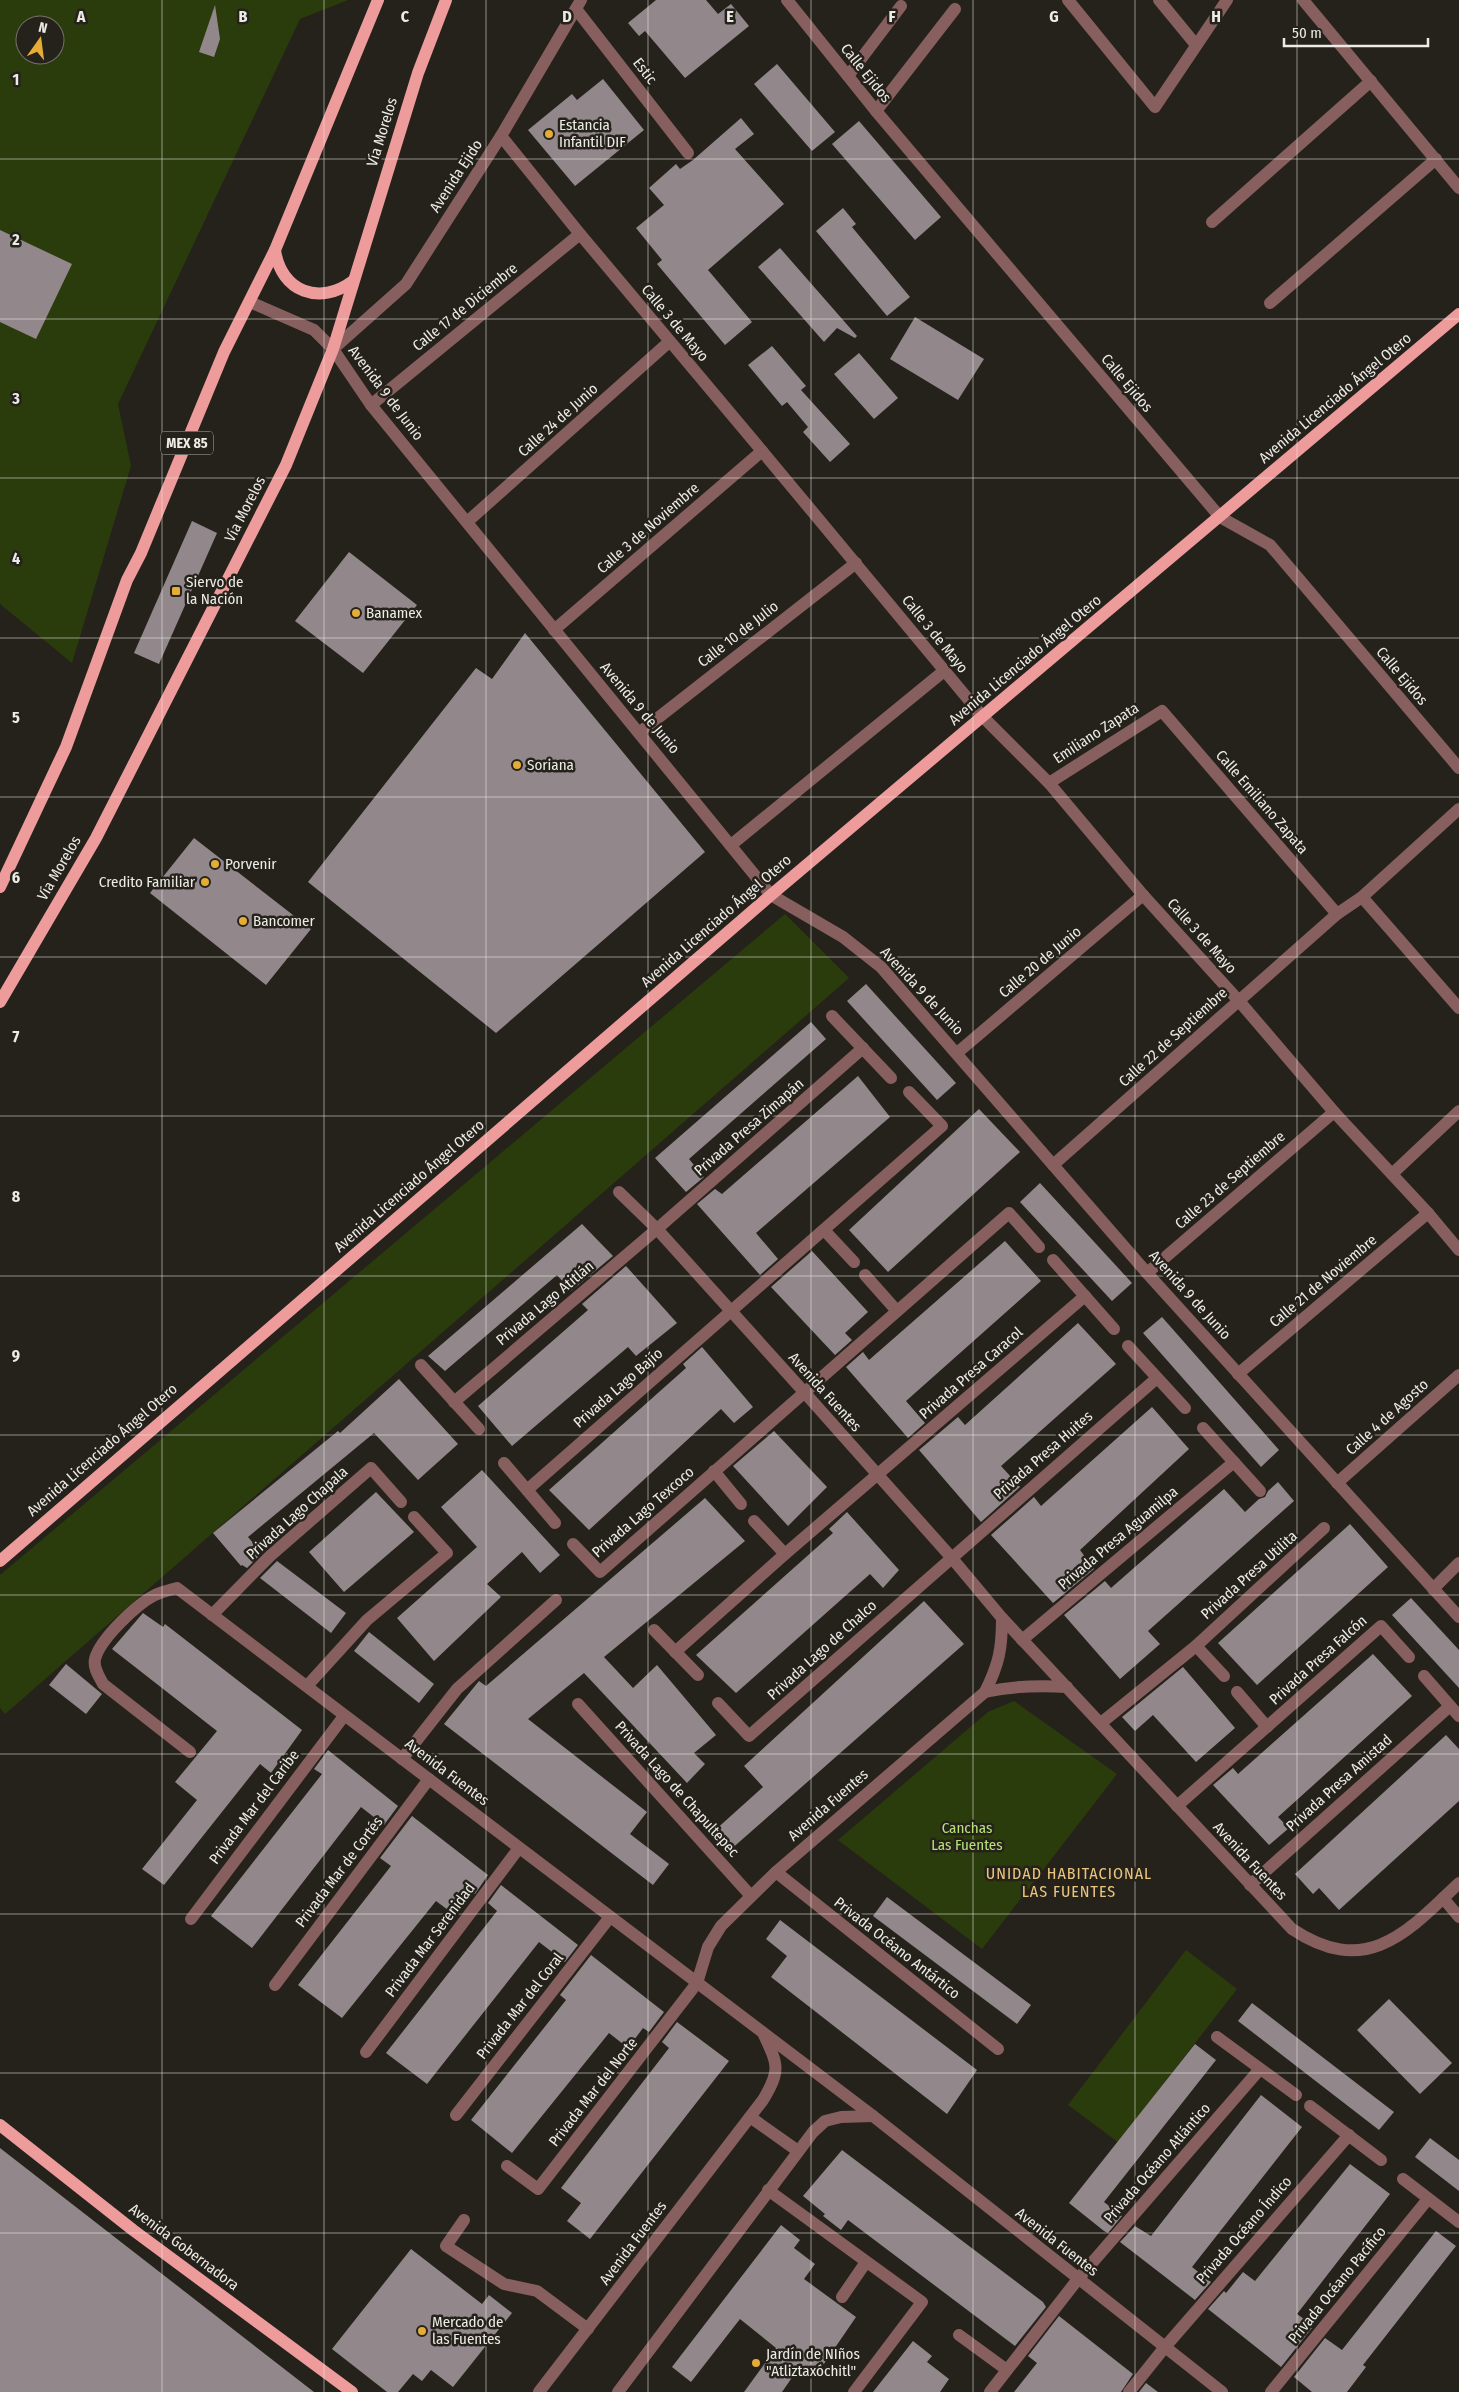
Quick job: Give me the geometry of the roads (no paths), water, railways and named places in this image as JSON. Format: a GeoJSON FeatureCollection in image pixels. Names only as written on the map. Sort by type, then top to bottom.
{"type":"FeatureCollection","features":[{"type":"Feature","properties":{"kind":"main road","name":"MEX 85"},"geometry":{"type":"LineString","coordinates":[[0,887],[66,747],[127,580],[141,553],[224,352],[275,250],[378,0]]}},
{"type":"Feature","properties":{"kind":"main road","name":"Vía Morelos"},"geometry":{"type":"LineString","coordinates":[[0,1002],[96,838],[286,465],[333,350],[418,74],[446,0]]}},
{"type":"Feature","properties":{"kind":"main road"},"geometry":{"type":"LineString","coordinates":[[275,250],[276,260],[286,278],[302,290],[312,293],[330,292],[344,287],[353,281]]}},
{"type":"Feature","properties":{"kind":"main road","name":"Avenida Licenciado Ángel Otero"},"geometry":{"type":"LineString","coordinates":[[0,1560],[771,895],[983,718],[1459,314]]}},
{"type":"Feature","properties":{"kind":"main road","name":"Avenida Gobernadora"},"geometry":{"type":"LineString","coordinates":[[0,2125],[133,2230],[352,2392]]}},
{"type":"Feature","properties":{"kind":"street","name":"Calle Ejidos"},"geometry":{"type":"LineString","coordinates":[[787,0],[876,111],[1220,517],[1270,546],[1459,768]]}},
{"type":"Feature","properties":{"kind":"street"},"geometry":{"type":"LineString","coordinates":[[1068,0],[1155,107],[1227,0]]}},
{"type":"Feature","properties":{"kind":"street"},"geometry":{"type":"LineString","coordinates":[[1159,0],[1196,45]]}},
{"type":"Feature","properties":{"kind":"street"},"geometry":{"type":"LineString","coordinates":[[1304,0],[1459,188]]}},
{"type":"Feature","properties":{"kind":"street","name":"Avenida Ejido"},"geometry":{"type":"LineString","coordinates":[[333,350],[406,284],[501,136],[579,4]]}},
{"type":"Feature","properties":{"kind":"street","name":"Estic"},"geometry":{"type":"LineString","coordinates":[[579,4],[688,153]]}},
{"type":"Feature","properties":{"kind":"street"},"geometry":{"type":"LineString","coordinates":[[848,76],[901,6]]}},
{"type":"Feature","properties":{"kind":"street"},"geometry":{"type":"LineString","coordinates":[[876,111],[954,9]]}},
{"type":"Feature","properties":{"kind":"street"},"geometry":{"type":"LineString","coordinates":[[1212,222],[1371,81]]}},
{"type":"Feature","properties":{"kind":"street","name":"Calle 3 de Mayo"},"geometry":{"type":"LineString","coordinates":[[501,136],[580,234],[856,563],[983,718],[1049,783],[1143,895],[1239,1001],[1334,1112],[1428,1213],[1459,1250]]}},
{"type":"Feature","properties":{"kind":"street"},"geometry":{"type":"LineString","coordinates":[[1270,303],[1436,159]]}},
{"type":"Feature","properties":{"kind":"street","name":"Calle 17 de Diciembre"},"geometry":{"type":"LineString","coordinates":[[371,405],[580,234]]}},
{"type":"Feature","properties":{"kind":"street","name":"Avenida 9 de Junio"},"geometry":{"type":"LineString","coordinates":[[250,302],[314,330],[333,350],[371,405],[554,630],[640,732],[771,895],[843,937],[880,967],[958,1053],[1147,1273],[1459,1617]]}},
{"type":"Feature","properties":{"kind":"street","name":"Calle 24 de Junio"},"geometry":{"type":"LineString","coordinates":[[468,522],[670,342]]}},
{"type":"Feature","properties":{"kind":"street","name":"Calle 3 de Noviembre"},"geometry":{"type":"LineString","coordinates":[[554,630],[762,451]]}},
{"type":"Feature","properties":{"kind":"street","name":"Calle 10 de Julio"},"geometry":{"type":"LineString","coordinates":[[640,732],[856,563]]}},
{"type":"Feature","properties":{"kind":"street"},"geometry":{"type":"LineString","coordinates":[[732,845],[944,671]]}},
{"type":"Feature","properties":{"kind":"street","name":"Emiliano Zapata"},"geometry":{"type":"LineString","coordinates":[[1049,783],[1162,711]]}},
{"type":"Feature","properties":{"kind":"street","name":"Calle Emiliano Zapata"},"geometry":{"type":"LineString","coordinates":[[1162,711],[1337,914]]}},
{"type":"Feature","properties":{"kind":"street","name":"Calle 22 de Septiembre"},"geometry":{"type":"LineString","coordinates":[[1054,1165],[1337,914],[1362,897],[1459,809]]}},
{"type":"Feature","properties":{"kind":"street","name":"Calle 20 de Junio"},"geometry":{"type":"LineString","coordinates":[[958,1053],[1143,895]]}},
{"type":"Feature","properties":{"kind":"street"},"geometry":{"type":"LineString","coordinates":[[1362,897],[1459,1008]]}},
{"type":"Feature","properties":{"kind":"street"},"geometry":{"type":"LineString","coordinates":[[832,1016],[891,1078]]}},
{"type":"Feature","properties":{"kind":"street","name":"Privada Presa Zimapán"},"geometry":{"type":"LineString","coordinates":[[657,1229],[863,1048]]}},
{"type":"Feature","properties":{"kind":"street","name":"Privada Lago Bajío"},"geometry":{"type":"LineString","coordinates":[[527,1490],[942,1126],[909,1092]]}},
{"type":"Feature","properties":{"kind":"street"},"geometry":{"type":"LineString","coordinates":[[1392,1174],[1459,1111]]}},
{"type":"Feature","properties":{"kind":"street","name":"Calle 23 de Septiembre"},"geometry":{"type":"LineString","coordinates":[[1147,1273],[1334,1112]]}},
{"type":"Feature","properties":{"kind":"street","name":"Avenida Fuentes"},"geometry":{"type":"LineString","coordinates":[[619,1192],[657,1229],[805,1393],[1022,1640],[1292,1929],[1310,1941],[1328,1947],[1352,1951],[1372,1949],[1391,1942],[1459,1883]]}},
{"type":"Feature","properties":{"kind":"street","name":"Privada Lago Texcoco"},"geometry":{"type":"LineString","coordinates":[[573,1544],[600,1572],[1009,1213],[1039,1247]]}},
{"type":"Feature","properties":{"kind":"street","name":"Calle 21 de Noviembre"},"geometry":{"type":"LineString","coordinates":[[1238,1374],[1428,1213]]}},
{"type":"Feature","properties":{"kind":"street","name":"Privada Lago Atitlán"},"geometry":{"type":"LineString","coordinates":[[454,1402],[657,1229]]}},
{"type":"Feature","properties":{"kind":"street"},"geometry":{"type":"LineString","coordinates":[[824,1230],[854,1262]]}},
{"type":"Feature","properties":{"kind":"street"},"geometry":{"type":"LineString","coordinates":[[1053,1260],[1114,1329]]}},
{"type":"Feature","properties":{"kind":"street"},"geometry":{"type":"LineString","coordinates":[[865,1275],[897,1312]]}},
{"type":"Feature","properties":{"kind":"street","name":"Privada Presa Caracol"},"geometry":{"type":"LineString","coordinates":[[675,1652],[877,1474],[1085,1296]]}},
{"type":"Feature","properties":{"kind":"street"},"geometry":{"type":"LineString","coordinates":[[1128,1346],[1185,1408]]}},
{"type":"Feature","properties":{"kind":"street"},"geometry":{"type":"LineString","coordinates":[[421,1365],[478,1429]]}},
{"type":"Feature","properties":{"kind":"street","name":"Calle 4 de Agosto"},"geometry":{"type":"LineString","coordinates":[[1337,1483],[1459,1374]]}},
{"type":"Feature","properties":{"kind":"street","name":"Privada Presa Huites"},"geometry":{"type":"LineString","coordinates":[[951,1557],[1157,1378]]}},
{"type":"Feature","properties":{"kind":"street"},"geometry":{"type":"LineString","coordinates":[[1203,1428],[1260,1491]]}},
{"type":"Feature","properties":{"kind":"street","name":"Privada Presa Aguamilpa"},"geometry":{"type":"LineString","coordinates":[[1022,1640],[1234,1462]]}},
{"type":"Feature","properties":{"kind":"street"},"geometry":{"type":"LineString","coordinates":[[504,1463],[555,1523]]}},
{"type":"Feature","properties":{"kind":"street","name":"Privada Lago Chapala"},"geometry":{"type":"LineString","coordinates":[[212,1615],[270,1556],[371,1468],[401,1502]]}},
{"type":"Feature","properties":{"kind":"street","name":"Privada Lago Texcoco"},"geometry":{"type":"LineString","coordinates":[[714,1471],[741,1504]]}},
{"type":"Feature","properties":{"kind":"street"},"geometry":{"type":"LineString","coordinates":[[307,1686],[367,1620],[447,1553],[414,1517]]}},
{"type":"Feature","properties":{"kind":"street"},"geometry":{"type":"LineString","coordinates":[[754,1521],[785,1554]]}},
{"type":"Feature","properties":{"kind":"street","name":"Privada Presa Utilita"},"geometry":{"type":"LineString","coordinates":[[1101,1723],[1196,1646],[1324,1528]]}},
{"type":"Feature","properties":{"kind":"street","name":"Privada Lago de Chalco"},"geometry":{"type":"LineString","coordinates":[[718,1703],[749,1736],[951,1557]]}},
{"type":"Feature","properties":{"kind":"street"},"geometry":{"type":"LineString","coordinates":[[1433,1589],[1459,1563]]}},
{"type":"Feature","properties":{"kind":"street","name":"Avenida Fuentes"},"geometry":{"type":"LineString","coordinates":[[190,1752],[103,1684],[96,1672],[95,1660],[100,1647],[122,1621],[154,1596],[177,1588],[873,2116],[1222,2392]]}},
{"type":"Feature","properties":{"kind":"street"},"geometry":{"type":"LineString","coordinates":[[402,1759],[457,1689],[556,1600]]}},
{"type":"Feature","properties":{"kind":"street","name":"Avenida Fuentes"},"geometry":{"type":"LineString","coordinates":[[697,1983],[708,1947],[721,1926],[776,1872],[985,1692],[995,1672],[1002,1647],[1002,1618]]}},
{"type":"Feature","properties":{"kind":"street","name":"Privada Presa Falcón"},"geometry":{"type":"LineString","coordinates":[[1177,1806],[1381,1626],[1409,1657]]}},
{"type":"Feature","properties":{"kind":"street"},"geometry":{"type":"LineString","coordinates":[[654,1630],[698,1675]]}},
{"type":"Feature","properties":{"kind":"street"},"geometry":{"type":"LineString","coordinates":[[1196,1646],[1224,1676]]}},
{"type":"Feature","properties":{"kind":"street"},"geometry":{"type":"LineString","coordinates":[[1424,1676],[1459,1716]]}},
{"type":"Feature","properties":{"kind":"street","name":"Avenida Fuentes"},"geometry":{"type":"LineString","coordinates":[[985,1692],[1008,1687],[1032,1685],[1067,1687]]}},
{"type":"Feature","properties":{"kind":"street","name":"Privada Presa Falcón"},"geometry":{"type":"LineString","coordinates":[[1237,1692],[1267,1727]]}},
{"type":"Feature","properties":{"kind":"street","name":"Privada Lago de Chapultepec"},"geometry":{"type":"LineString","coordinates":[[578,1704],[751,1896]]}},
{"type":"Feature","properties":{"kind":"street","name":"Privada Presa Amistad"},"geometry":{"type":"LineString","coordinates":[[1250,1885],[1450,1706]]}},
{"type":"Feature","properties":{"kind":"street","name":"Privada Mar del Caribe"},"geometry":{"type":"LineString","coordinates":[[191,1919],[344,1716]]}},
{"type":"Feature","properties":{"kind":"street","name":"Privada Mar de Cortés"},"geometry":{"type":"LineString","coordinates":[[275,1985],[429,1779]]}},
{"type":"Feature","properties":{"kind":"street","name":"Privada Mar Serenidad"},"geometry":{"type":"LineString","coordinates":[[366,2052],[519,1848]]}},
{"type":"Feature","properties":{"kind":"street","name":"Privada Océano Antártico"},"geometry":{"type":"LineString","coordinates":[[776,1872],[998,2049]]}},
{"type":"Feature","properties":{"kind":"street"},"geometry":{"type":"LineString","coordinates":[[1443,1898],[1459,1917]]}},
{"type":"Feature","properties":{"kind":"street","name":"Privada Mar del Coral"},"geometry":{"type":"LineString","coordinates":[[456,2115],[610,1917]]}},
{"type":"Feature","properties":{"kind":"street","name":"Privada Mar del Norte"},"geometry":{"type":"LineString","coordinates":[[506,2166],[538,2189],[697,1983]]}},
{"type":"Feature","properties":{"kind":"street","name":"Avenida Fuentes"},"geometry":{"type":"LineString","coordinates":[[539,2392],[750,2117],[774,2081],[776,2062],[763,2033]]}},
{"type":"Feature","properties":{"kind":"street"},"geometry":{"type":"LineString","coordinates":[[1217,2038],[1296,2095]]}},
{"type":"Feature","properties":{"kind":"street","name":"Privada Océano Atlántico"},"geometry":{"type":"LineString","coordinates":[[990,2392],[1078,2279],[1260,2069]]}},
{"type":"Feature","properties":{"kind":"street"},"geometry":{"type":"LineString","coordinates":[[1310,2106],[1382,2160]]}},
{"type":"Feature","properties":{"kind":"street"},"geometry":{"type":"LineString","coordinates":[[618,2392],[768,2190],[798,2151],[825,2121],[841,2117],[873,2116]]}},
{"type":"Feature","properties":{"kind":"street"},"geometry":{"type":"LineString","coordinates":[[750,2117],[798,2151]]}},
{"type":"Feature","properties":{"kind":"street","name":"Privada Océano Índico"},"geometry":{"type":"LineString","coordinates":[[1129,2392],[1165,2347],[1349,2135]]}},
{"type":"Feature","properties":{"kind":"street"},"geometry":{"type":"LineString","coordinates":[[1402,2179],[1459,2222]]}},
{"type":"Feature","properties":{"kind":"street"},"geometry":{"type":"LineString","coordinates":[[768,2190],[922,2302],[854,2392]]}},
{"type":"Feature","properties":{"kind":"street","name":"Privada Océano Pacífico"},"geometry":{"type":"LineString","coordinates":[[1271,2392],[1428,2199]]}},
{"type":"Feature","properties":{"kind":"street"},"geometry":{"type":"LineString","coordinates":[[464,2220],[446,2246],[504,2284],[538,2290],[588,2329]]}},
{"type":"Feature","properties":{"kind":"street"},"geometry":{"type":"LineString","coordinates":[[842,2297],[866,2262]]}},
{"type":"Feature","properties":{"kind":"street"},"geometry":{"type":"LineString","coordinates":[[960,2335],[1007,2370]]}},
{"type":"Feature","properties":{"kind":"place","name":"Estancia Infantil DIF"},"geometry":{"type":"Point","coordinates":[549,134]}},
{"type":"Feature","properties":{"kind":"place","name":"Siervo de la Nación"},"geometry":{"type":"Point","coordinates":[176,591]}},
{"type":"Feature","properties":{"kind":"place","name":"Banamex"},"geometry":{"type":"Point","coordinates":[356,613]}},
{"type":"Feature","properties":{"kind":"place","name":"Soriana"},"geometry":{"type":"Point","coordinates":[517,765]}},
{"type":"Feature","properties":{"kind":"place","name":"Porvenir"},"geometry":{"type":"Point","coordinates":[215,864]}},
{"type":"Feature","properties":{"kind":"place","name":"Credito Familiar"},"geometry":{"type":"Point","coordinates":[205,882]}},
{"type":"Feature","properties":{"kind":"place","name":"Bancomer"},"geometry":{"type":"Point","coordinates":[243,921]}},
{"type":"Feature","properties":{"kind":"place","name":"Mercado de las Fuentes"},"geometry":{"type":"Point","coordinates":[422,2331]}},
{"type":"Feature","properties":{"kind":"place","name":"Jardín de NIños \"Atliztaxóchitl\""},"geometry":{"type":"Point","coordinates":[756,2363]}},
{"type":"Feature","properties":{"kind":"district","name":"UNIDAD HABITACIONAL LAS FUENTES"},"geometry":{"type":"Point","coordinates":[1069,1882]}},
{"type":"Feature","properties":{"kind":"park label","name":"Canchas Las Fuentes"},"geometry":{"type":"Point","coordinates":[967,1836]}}]}
